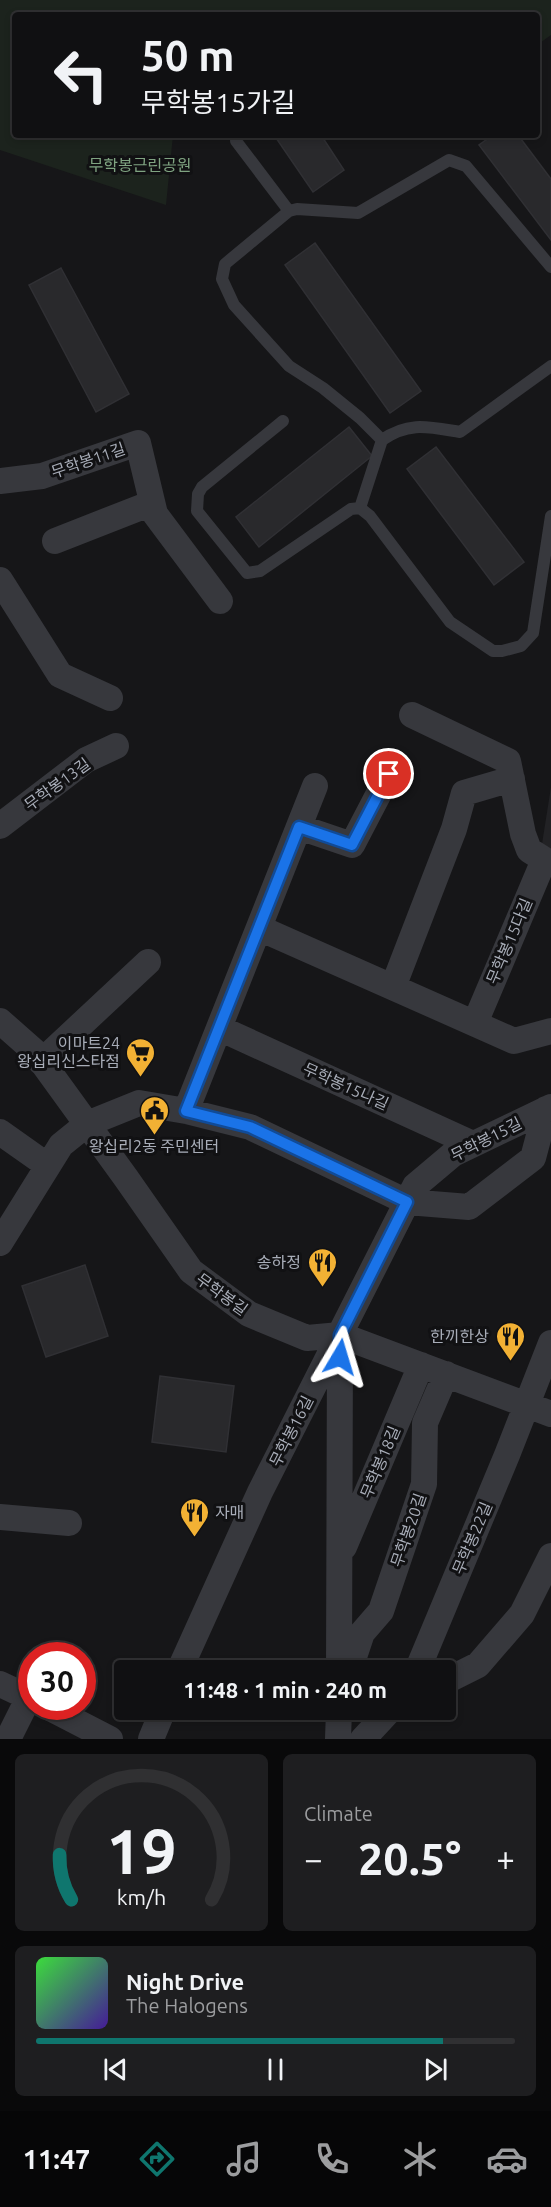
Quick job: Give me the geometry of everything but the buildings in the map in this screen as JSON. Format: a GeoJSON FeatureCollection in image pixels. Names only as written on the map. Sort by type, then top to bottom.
{"type":"FeatureCollection","features":[{"type":"Feature","properties":{"kind":"street","name":"무학봉11길"},"geometry":{"type":"LineString","coordinates":[[0,481],[42,476],[138,443],[155,514],[220,601]]}},
{"type":"Feature","properties":{"kind":"street"},"geometry":{"type":"LineString","coordinates":[[55,541],[152,503]]}},
{"type":"Feature","properties":{"kind":"street"},"geometry":{"type":"LineString","coordinates":[[0,580],[60,675],[110,698]]}},
{"type":"Feature","properties":{"kind":"street"},"geometry":{"type":"LineString","coordinates":[[412,715],[508,761],[523,834],[529,850],[547,862]]}},
{"type":"Feature","properties":{"kind":"street","name":"무학봉13길"},"geometry":{"type":"LineString","coordinates":[[0,826],[86,760],[116,746]]}},
{"type":"Feature","properties":{"kind":"street"},"geometry":{"type":"LineString","coordinates":[[299,827],[352,845],[389,774]]}},
{"type":"Feature","properties":{"kind":"street"},"geometry":{"type":"LineString","coordinates":[[393,987],[454,829],[464,793],[512,779]]}},
{"type":"Feature","properties":{"kind":"street"},"geometry":{"type":"LineString","coordinates":[[186,1111],[315,786]]}},
{"type":"Feature","properties":{"kind":"street","name":"무학봉15다길"},"geometry":{"type":"LineString","coordinates":[[475,1023],[547,862]]}},
{"type":"Feature","properties":{"kind":"street"},"geometry":{"type":"LineString","coordinates":[[259,928],[514,1041],[551,1031]]}},
{"type":"Feature","properties":{"kind":"street"},"geometry":{"type":"LineString","coordinates":[[41,1062],[148,962]]}},
{"type":"Feature","properties":{"kind":"street","name":"무학봉길"},"geometry":{"type":"LineString","coordinates":[[0,1021],[34,1051],[191,1271],[249,1314],[307,1338],[340,1335],[551,1414]]}},
{"type":"Feature","properties":{"kind":"street","name":"무학봉15나길"},"geometry":{"type":"LineString","coordinates":[[219,1028],[473,1144]]}},
{"type":"Feature","properties":{"kind":"street"},"geometry":{"type":"LineString","coordinates":[[0,1243],[61,1145],[87,1124],[139,1103],[186,1111],[250,1127],[407,1202]]}},
{"type":"Feature","properties":{"kind":"street","name":"무학봉15길"},"geometry":{"type":"LineString","coordinates":[[340,1335],[415,1186],[453,1154],[549,1108]]}},
{"type":"Feature","properties":{"kind":"street","name":"무학봉15길"},"geometry":{"type":"LineString","coordinates":[[407,1202],[469,1207],[533,1158],[549,1108]]}},
{"type":"Feature","properties":{"kind":"street"},"geometry":{"type":"LineString","coordinates":[[0,1132],[48,1166]]}},
{"type":"Feature","properties":{"kind":"street","name":"무학봉16길"},"geometry":{"type":"LineString","coordinates":[[339,1660],[340,1335]]}},
{"type":"Feature","properties":{"kind":"street","name":"무학봉16길"},"geometry":{"type":"LineString","coordinates":[[184,1660],[260,1492],[340,1335]]}},
{"type":"Feature","properties":{"kind":"street","name":"무학봉22길"},"geometry":{"type":"LineString","coordinates":[[421,1660],[551,1343]]}},
{"type":"Feature","properties":{"kind":"street","name":"무학봉18길"},"geometry":{"type":"LineString","coordinates":[[339,1559],[421,1365]]}},
{"type":"Feature","properties":{"kind":"street","name":"무학봉20길"},"geometry":{"type":"LineString","coordinates":[[353,1660],[362,1633],[381,1611],[424,1484],[425,1424],[446,1374]]}},
{"type":"Feature","properties":{"kind":"street"},"geometry":{"type":"LineString","coordinates":[[0,1517],[69,1523]]}},
{"type":"Feature","properties":{"kind":"street"},"geometry":{"type":"LineString","coordinates":[[456,1676],[478,1665],[522,1614],[542,1584],[551,1556]]}},
{"type":"Feature","properties":{"kind":"street"},"geometry":{"type":"LineString","coordinates":[[0,1684],[18,1692]]}},
{"type":"Feature","properties":{"kind":"street"},"geometry":{"type":"LineString","coordinates":[[9,1739],[22,1720]]}},
{"type":"Feature","properties":{"kind":"street"},"geometry":{"type":"LineString","coordinates":[[73,1720],[110,1739]]}},
{"type":"Feature","properties":{"kind":"street"},"geometry":{"type":"LineString","coordinates":[[152,1739],[159,1720]]}},
{"type":"Feature","properties":{"kind":"street"},"geometry":{"type":"LineString","coordinates":[[338,1739],[339,1720]]}},
{"type":"Feature","properties":{"kind":"street"},"geometry":{"type":"LineString","coordinates":[[363,1739],[381,1720]]}},
{"type":"Feature","properties":{"kind":"lane"},"geometry":{"type":"LineString","coordinates":[[236,141],[289,211]]}},
{"type":"Feature","properties":{"kind":"lane"},"geometry":{"type":"LineString","coordinates":[[382,440],[360,418],[323,388],[290,366],[234,305],[222,279],[225,264],[289,211],[297,209],[358,213],[449,160],[466,166],[551,267]]}},
{"type":"Feature","properties":{"kind":"lane"},"geometry":{"type":"LineString","coordinates":[[360,508],[382,440],[397,430],[413,428],[428,427],[460,432],[551,366]]}},
{"type":"Feature","properties":{"kind":"lane"},"geometry":{"type":"LineString","coordinates":[[283,421],[202,487],[198,494],[197,511],[246,573],[260,571],[351,509],[360,508],[370,516],[450,622],[494,651],[514,649],[528,640],[532,633],[551,516]]}},
{"type":"Feature","properties":{"kind":"shaded area"},"geometry":{"type":"Polygon","coordinates":[[[551,787],[551,850],[542,844],[551,787]]]}},
{"type":"Feature","properties":{"kind":"green space","name":"무학봉근린공원"},"geometry":{"type":"Polygon","coordinates":[[[0,0],[551,0],[551,35],[540,43],[540,12],[12,12],[12,138],[173,138],[166,205],[0,150],[0,0]]]}},
{"type":"Feature","properties":{"kind":"place","name":"이마트24 왕십리신스타점"},"geometry":{"type":"Point","coordinates":[141,1078]}},
{"type":"Feature","properties":{"kind":"place","name":"왕십리2동 주민센터"},"geometry":{"type":"Point","coordinates":[154,1136]}},
{"type":"Feature","properties":{"kind":"place","name":"송하정"},"geometry":{"type":"Point","coordinates":[322,1288]}},
{"type":"Feature","properties":{"kind":"place","name":"한끼한상"},"geometry":{"type":"Point","coordinates":[510,1362]}},
{"type":"Feature","properties":{"kind":"place","name":"자매"},"geometry":{"type":"Point","coordinates":[194,1538]}},
{"type":"Feature","properties":{"kind":"route"},"geometry":{"type":"LineString","coordinates":[[340,1357],[340,1335],[407,1202],[351,1173],[250,1127],[186,1111],[299,827],[352,845],[389,774]]}}]}
